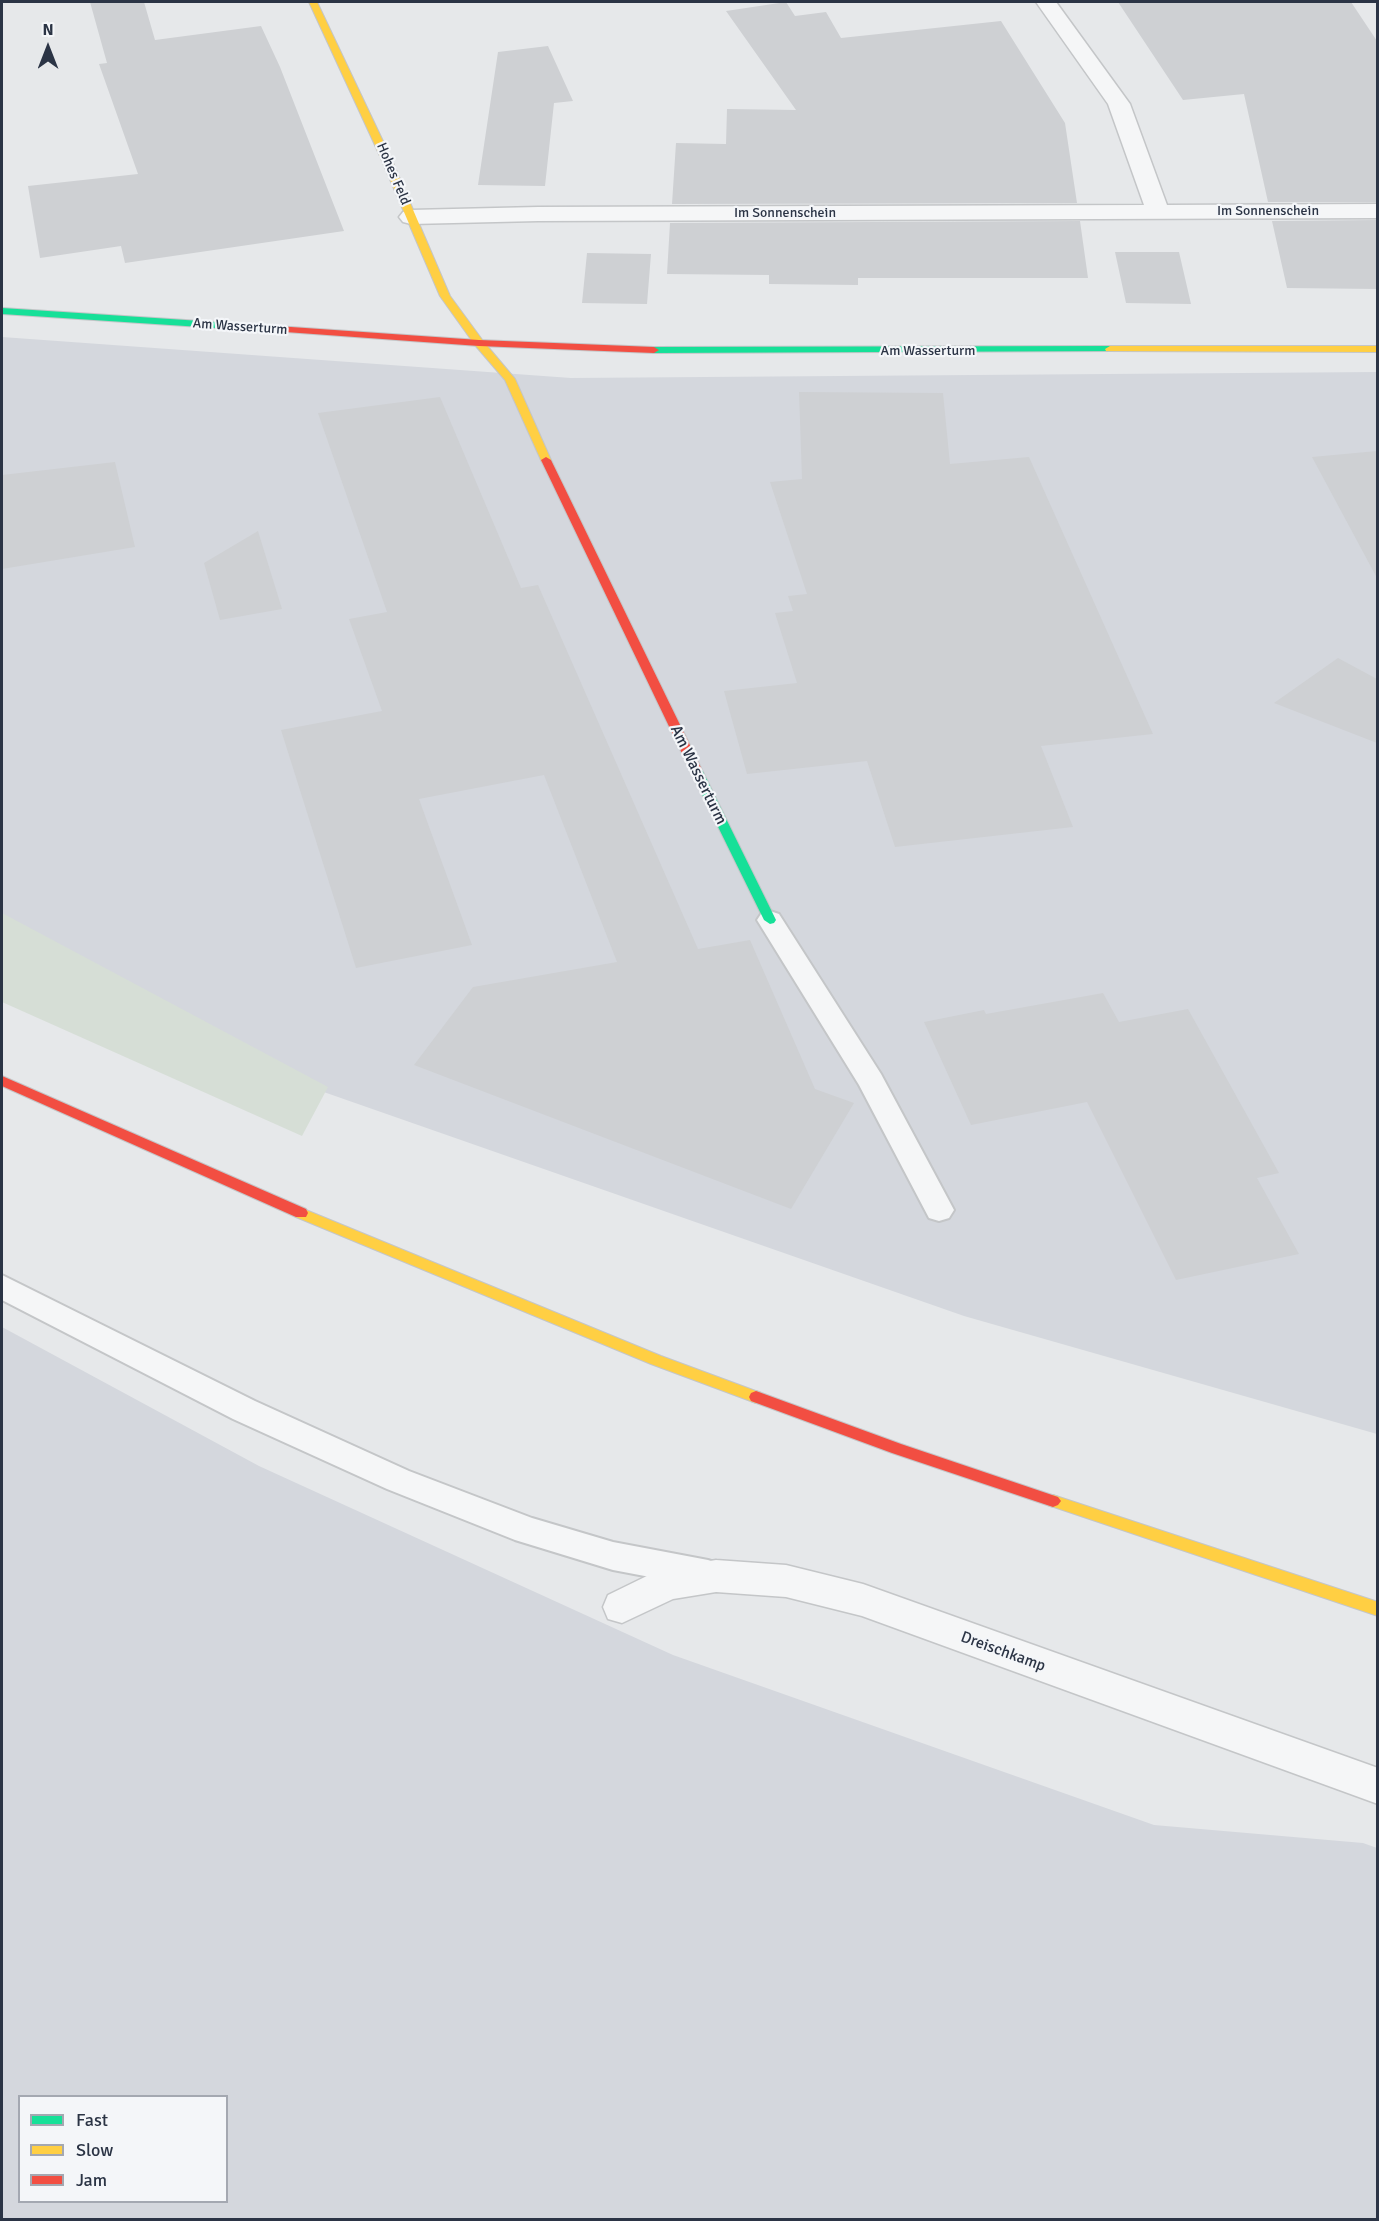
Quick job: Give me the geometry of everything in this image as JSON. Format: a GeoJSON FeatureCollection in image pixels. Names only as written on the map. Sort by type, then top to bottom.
{"type":"FeatureCollection","features":[{"type":"Feature","properties":{"kind":"street","name":"Hohes Feld"},"geometry":{"type":"LineString","coordinates":[[313,2],[385,156],[445,296],[479,343]]}},
{"type":"Feature","properties":{"kind":"street"},"geometry":{"type":"LineString","coordinates":[[1046,2],[1119,104],[1158,212]]}},
{"type":"Feature","properties":{"kind":"street","name":"Im Sonnenschein"},"geometry":{"type":"LineString","coordinates":[[411,217],[538,214],[1377,211]]}},
{"type":"Feature","properties":{"kind":"street","name":"Am Wasserturm"},"geometry":{"type":"LineString","coordinates":[[2,311],[479,343],[639,350],[1377,349]]}},
{"type":"Feature","properties":{"kind":"street","name":"Am Wasserturm"},"geometry":{"type":"LineString","coordinates":[[479,343],[510,379],[694,767],[770,920]]}},
{"type":"Feature","properties":{"kind":"street"},"geometry":{"type":"LineString","coordinates":[[2,1081],[315,1219],[656,1360],[897,1449],[1377,1609]]}},
{"type":"Feature","properties":{"kind":"street","name":"Dreischkamp"},"geometry":{"type":"LineString","coordinates":[[622,1607],[667,1584],[716,1576],[786,1581],[863,1600],[1377,1786]]}},
{"type":"Feature","properties":{"kind":"lane"},"geometry":{"type":"LineString","coordinates":[[770,920],[871,1081],[939,1210]]}},
{"type":"Feature","properties":{"kind":"lane"},"geometry":{"type":"LineString","coordinates":[[2,1287],[244,1410],[398,1480],[527,1530],[613,1556],[716,1576]]}},
{"type":"Feature","properties":{"kind":"shaded area"},"geometry":{"type":"Polygon","coordinates":[[[2,337],[571,378],[1377,372],[1377,1434],[964,1316],[298,1083],[2,918],[2,337]]]}},
{"type":"Feature","properties":{"kind":"shaded area"},"geometry":{"type":"Polygon","coordinates":[[[2,913],[328,1087],[302,1136],[2,1002],[2,913]]]}},
{"type":"Feature","properties":{"kind":"shaded area"},"geometry":{"type":"Polygon","coordinates":[[[2,1327],[259,1466],[673,1655],[1154,1825],[1363,1843],[1377,1848],[1377,2219],[2,2219],[2,1327]]]}},
{"type":"Feature","properties":{"kind":"building"},"geometry":{"type":"Polygon","coordinates":[[[90,2],[144,2],[155,40],[261,26],[280,67],[344,231],[125,263],[121,246],[40,258],[28,186],[138,174],[99,64],[107,63],[90,2]]]}},
{"type":"Feature","properties":{"kind":"building"},"geometry":{"type":"Polygon","coordinates":[[[786,2],[795,16],[826,12],[841,38],[1001,21],[1065,123],[1077,203],[672,204],[676,143],[726,144],[727,109],[796,110],[726,11],[786,2]]]}},
{"type":"Feature","properties":{"kind":"building"},"geometry":{"type":"Polygon","coordinates":[[[1118,2],[1351,2],[1377,41],[1377,202],[1268,202],[1244,94],[1183,100],[1118,2]]]}},
{"type":"Feature","properties":{"kind":"building"},"geometry":{"type":"Polygon","coordinates":[[[548,46],[573,101],[554,103],[545,186],[478,185],[498,52],[548,46]]]}},
{"type":"Feature","properties":{"kind":"building"},"geometry":{"type":"Polygon","coordinates":[[[1377,220],[1377,289],[1287,288],[1272,221],[1377,220]]]}},
{"type":"Feature","properties":{"kind":"building"},"geometry":{"type":"Polygon","coordinates":[[[1080,221],[1088,278],[858,278],[858,285],[769,284],[769,275],[667,274],[670,223],[1080,221]]]}},
{"type":"Feature","properties":{"kind":"building"},"geometry":{"type":"Polygon","coordinates":[[[1115,252],[1179,252],[1191,304],[1126,303],[1115,252]]]}},
{"type":"Feature","properties":{"kind":"building"},"geometry":{"type":"Polygon","coordinates":[[[587,253],[651,254],[647,304],[582,303],[587,253]]]}},
{"type":"Feature","properties":{"kind":"building"},"geometry":{"type":"Polygon","coordinates":[[[799,392],[943,393],[950,464],[1029,457],[1153,734],[1041,746],[1073,827],[895,847],[867,761],[747,774],[724,691],[797,683],[775,613],[793,611],[788,596],[807,594],[770,482],[802,479],[799,392]]]}},
{"type":"Feature","properties":{"kind":"building"},"geometry":{"type":"Polygon","coordinates":[[[440,397],[521,588],[538,585],[698,949],[750,940],[815,1089],[854,1103],[791,1209],[414,1065],[473,987],[617,962],[544,775],[419,799],[472,945],[356,968],[281,730],[382,711],[349,619],[387,612],[318,413],[440,397]]]}},
{"type":"Feature","properties":{"kind":"building"},"geometry":{"type":"Polygon","coordinates":[[[1377,451],[1377,578],[1312,457],[1377,451]]]}},
{"type":"Feature","properties":{"kind":"building"},"geometry":{"type":"Polygon","coordinates":[[[115,462],[135,547],[2,569],[2,475],[115,462]]]}},
{"type":"Feature","properties":{"kind":"building"},"geometry":{"type":"Polygon","coordinates":[[[258,531],[282,609],[220,620],[204,563],[258,531]]]}},
{"type":"Feature","properties":{"kind":"building"},"geometry":{"type":"Polygon","coordinates":[[[1338,658],[1377,679],[1377,743],[1274,703],[1338,658]]]}},
{"type":"Feature","properties":{"kind":"building"},"geometry":{"type":"Polygon","coordinates":[[[1103,993],[1119,1022],[1188,1009],[1279,1173],[1257,1178],[1299,1254],[1176,1280],[1087,1102],[971,1125],[924,1022],[984,1010],[986,1014],[1103,993]]]}},
{"type":"Feature","properties":{"kind":"traffic: fast"},"geometry":{"type":"LineString","coordinates":[[2,311],[262,328]]}},
{"type":"Feature","properties":{"kind":"traffic: fast"},"geometry":{"type":"LineString","coordinates":[[654,350],[1110,349]]}},
{"type":"Feature","properties":{"kind":"traffic: fast"},"geometry":{"type":"LineString","coordinates":[[696,770],[770,920]]}},
{"type":"Feature","properties":{"kind":"traffic: slow"},"geometry":{"type":"LineString","coordinates":[[313,2],[385,156],[445,296],[479,343],[510,379],[546,460]]}},
{"type":"Feature","properties":{"kind":"traffic: slow"},"geometry":{"type":"LineString","coordinates":[[1110,349],[1378,349]]}},
{"type":"Feature","properties":{"kind":"traffic: slow"},"geometry":{"type":"LineString","coordinates":[[301,1213],[656,1360],[756,1397]]}},
{"type":"Feature","properties":{"kind":"traffic: slow"},"geometry":{"type":"LineString","coordinates":[[1053,1501],[1378,1609]]}},
{"type":"Feature","properties":{"kind":"traffic: jam"},"geometry":{"type":"LineString","coordinates":[[262,328],[479,343],[654,350]]}},
{"type":"Feature","properties":{"kind":"traffic: jam"},"geometry":{"type":"LineString","coordinates":[[546,460],[696,770]]}},
{"type":"Feature","properties":{"kind":"traffic: jam"},"geometry":{"type":"LineString","coordinates":[[2,1081],[301,1213]]}},
{"type":"Feature","properties":{"kind":"traffic: jam"},"geometry":{"type":"LineString","coordinates":[[756,1397],[897,1449],[1053,1501]]}}]}
